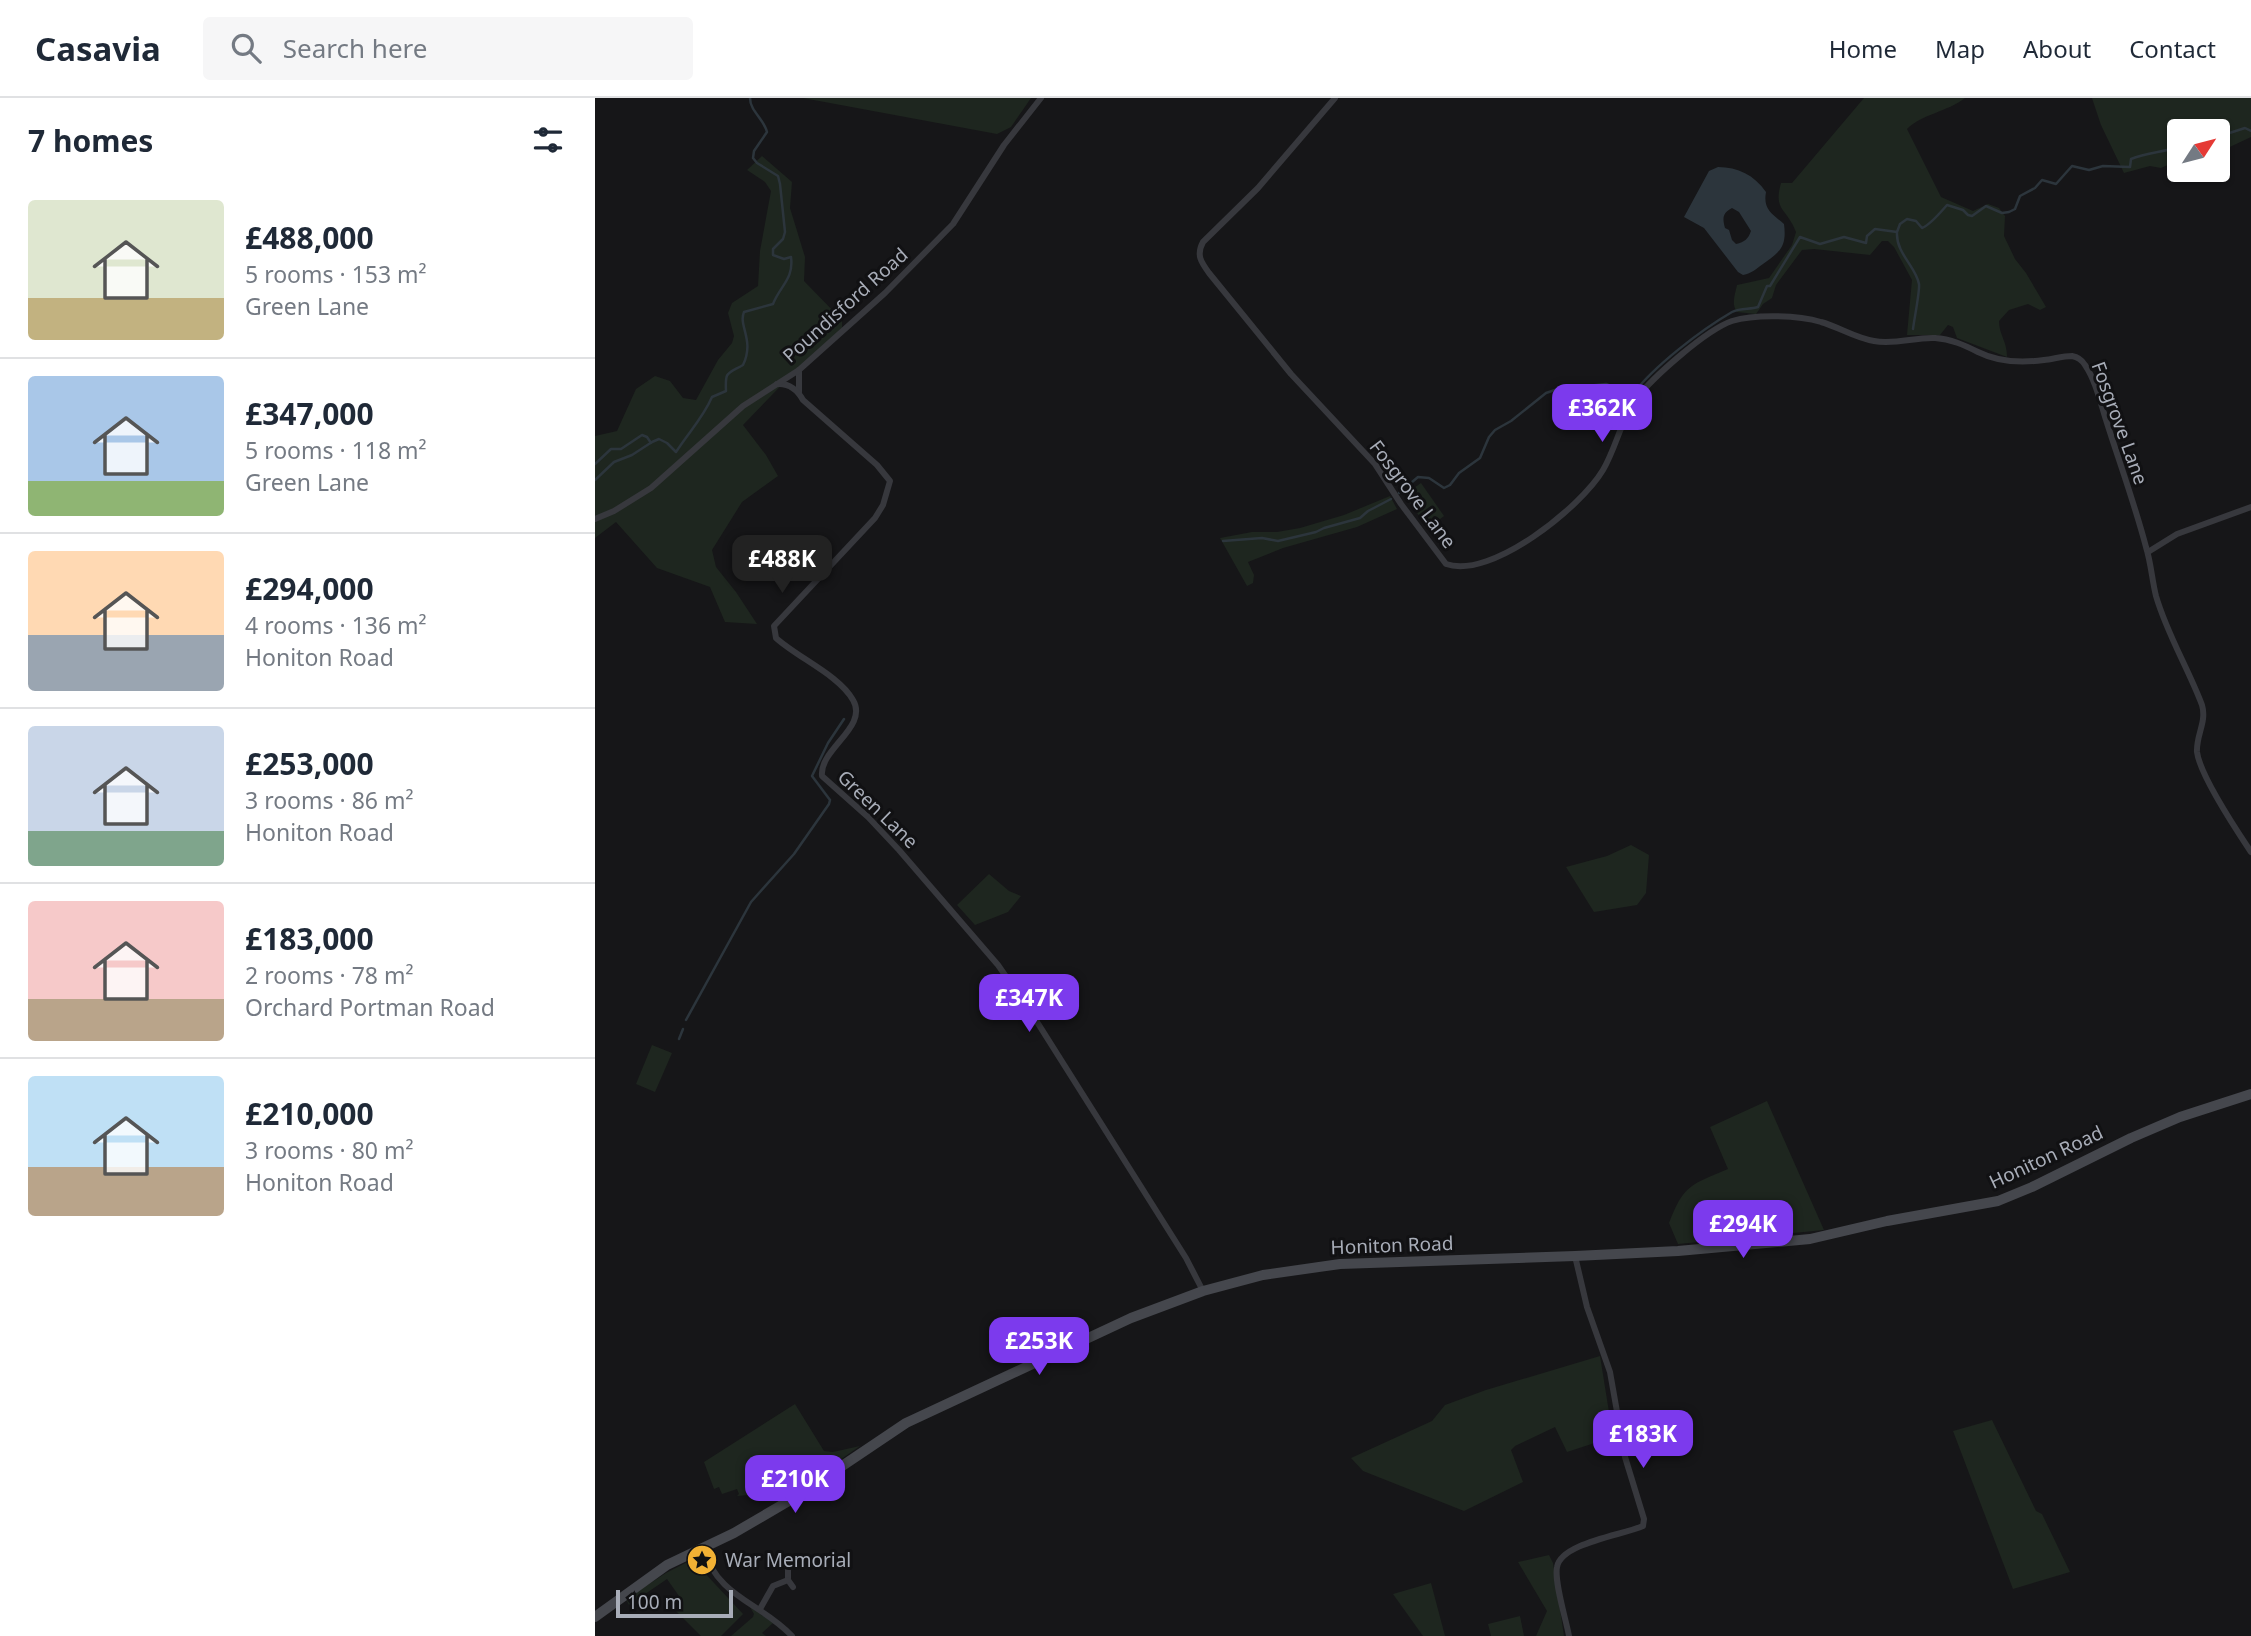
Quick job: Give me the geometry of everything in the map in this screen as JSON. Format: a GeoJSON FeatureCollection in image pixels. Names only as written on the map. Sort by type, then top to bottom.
{"type":"FeatureCollection","features":[{"type":"Feature","properties":{"kind":"main road","name":"Honiton Road"},"geometry":{"type":"LineString","coordinates":[[595,1617],[652,1575],[734,1533],[799,1495],[906,1423],[1131,1318],[1203,1290],[1263,1275],[1340,1264],[1678,1251],[1810,1239],[1887,1221],[1998,1201],[2180,1117],[2251,1094]]}},
{"type":"Feature","properties":{"kind":"street","name":"Poundisford Road"},"geometry":{"type":"LineString","coordinates":[[595,519],[614,511],[651,488],[743,407],[799,370],[885,293],[953,224],[1004,145],[1041,98]]}},
{"type":"Feature","properties":{"kind":"street","name":"Fosgrove Lane"},"geometry":{"type":"LineString","coordinates":[[1335,98],[1258,188],[1203,242],[1199,248],[1199,258],[1291,374],[1375,464],[1446,564],[1457,567],[1478,564],[1525,542],[1555,522],[1598,478],[1634,402],[1662,373],[1706,336],[1728,322],[1773,317],[1813,319],[1870,341],[1945,339],[1993,358],[2013,361],[2039,361],[2067,356],[2080,359],[2087,368],[2097,394],[2148,552]]}},
{"type":"Feature","properties":{"kind":"street"},"geometry":{"type":"LineString","coordinates":[[799,370],[799,392]]}},
{"type":"Feature","properties":{"kind":"street"},"geometry":{"type":"LineString","coordinates":[[777,384],[786,384],[799,392]]}},
{"type":"Feature","properties":{"kind":"street","name":"Green Lane"},"geometry":{"type":"LineString","coordinates":[[799,392],[803,400],[877,465],[890,481],[883,505],[875,517],[773,626],[776,638],[843,688],[856,705],[857,712],[850,728],[822,764],[822,776],[868,817],[899,850],[998,965],[1032,1014],[1186,1258],[1203,1290]]}},
{"type":"Feature","properties":{"kind":"street"},"geometry":{"type":"LineString","coordinates":[[2251,508],[2178,534],[2148,552],[2157,600],[2204,712],[2205,717],[2197,741],[2197,756],[2232,826],[2251,852]]}},
{"type":"Feature","properties":{"kind":"street"},"geometry":{"type":"LineString","coordinates":[[1569,1636],[1559,1588],[1557,1566],[1561,1558],[1577,1547],[1643,1527],[1644,1519],[1625,1457],[1610,1372],[1587,1307],[1575,1256]]}},
{"type":"Feature","properties":{"kind":"street"},"geometry":{"type":"LineString","coordinates":[[703,1548],[719,1581],[731,1592],[760,1609],[792,1636]]}},
{"type":"Feature","properties":{"kind":"street"},"geometry":{"type":"LineString","coordinates":[[788,1570],[788,1580],[793,1587]]}},
{"type":"Feature","properties":{"kind":"street"},"geometry":{"type":"LineString","coordinates":[[760,1609],[773,1586],[788,1580]]}},
{"type":"Feature","properties":{"kind":"shaded area"},"geometry":{"type":"Polygon","coordinates":[[[803,98],[1031,98],[1011,127],[997,134],[803,98]]]}},
{"type":"Feature","properties":{"kind":"shaded area"},"geometry":{"type":"Polygon","coordinates":[[[1864,98],[1965,98],[1907,129],[1941,197],[1973,211],[1988,204],[1999,208],[2005,216],[2004,236],[2015,259],[2046,307],[2040,310],[2028,304],[2009,310],[1999,321],[2007,357],[1957,338],[1953,327],[1948,325],[1940,335],[1907,335],[1912,280],[1888,241],[1882,241],[1870,255],[1802,250],[1776,285],[1772,298],[1763,304],[1756,314],[1737,312],[1735,309],[1737,285],[1769,278],[1792,245],[1796,232],[1780,204],[1781,183],[1792,183],[1864,98]]]}},
{"type":"Feature","properties":{"kind":"shaded area"},"geometry":{"type":"Polygon","coordinates":[[[2092,98],[2251,98],[2251,137],[2230,147],[2230,119],[2167,119],[2167,165],[2161,168],[2150,166],[2124,173],[2101,125],[2092,98]]]}},
{"type":"Feature","properties":{"kind":"shaded area"},"geometry":{"type":"Polygon","coordinates":[[[762,156],[792,182],[790,208],[805,257],[804,281],[842,320],[842,328],[798,368],[743,425],[778,476],[742,502],[712,550],[716,567],[757,624],[725,622],[710,587],[657,568],[616,522],[595,538],[595,436],[617,431],[636,389],[655,376],[670,381],[683,398],[696,400],[718,360],[732,343],[734,336],[728,313],[732,303],[758,286],[760,251],[771,191],[765,182],[747,170],[762,156]]]}},
{"type":"Feature","properties":{"kind":"shaded area"},"geometry":{"type":"Polygon","coordinates":[[[1725,167],[1739,170],[1751,177],[1766,192],[1769,210],[1784,224],[1781,248],[1749,273],[1743,275],[1738,272],[1704,228],[1684,217],[1709,171],[1725,167]],[[1732,208],[1724,218],[1725,228],[1729,230],[1736,244],[1746,240],[1751,231],[1739,212],[1732,208]]]}},
{"type":"Feature","properties":{"kind":"shaded area"},"geometry":{"type":"Polygon","coordinates":[[[1421,483],[1444,516],[1428,528],[1404,495],[1421,483]]]}},
{"type":"Feature","properties":{"kind":"shaded area"},"geometry":{"type":"Polygon","coordinates":[[[1390,496],[1397,509],[1357,527],[1283,548],[1248,562],[1254,575],[1253,583],[1247,586],[1220,538],[1300,528],[1344,515],[1390,496]]]}},
{"type":"Feature","properties":{"kind":"shaded area"},"geometry":{"type":"Polygon","coordinates":[[[1631,845],[1649,855],[1646,893],[1637,905],[1594,912],[1566,867],[1607,856],[1631,845]]]}},
{"type":"Feature","properties":{"kind":"shaded area"},"geometry":{"type":"Polygon","coordinates":[[[989,874],[1009,891],[1021,896],[1008,912],[975,925],[957,905],[989,874]]]}},
{"type":"Feature","properties":{"kind":"shaded area"},"geometry":{"type":"Polygon","coordinates":[[[652,1045],[672,1053],[655,1092],[636,1084],[652,1045]]]}},
{"type":"Feature","properties":{"kind":"shaded area"},"geometry":{"type":"Polygon","coordinates":[[[1767,1101],[1824,1230],[1678,1244],[1669,1223],[1679,1200],[1690,1187],[1728,1169],[1710,1127],[1767,1101]]]}},
{"type":"Feature","properties":{"kind":"shaded area"},"geometry":{"type":"Polygon","coordinates":[[[1600,1356],[1613,1437],[1567,1452],[1555,1427],[1515,1446],[1511,1450],[1523,1482],[1464,1511],[1363,1471],[1351,1458],[1432,1421],[1445,1405],[1600,1356]]]}},
{"type":"Feature","properties":{"kind":"shaded area"},"geometry":{"type":"Polygon","coordinates":[[[795,1404],[824,1451],[833,1452],[860,1446],[797,1490],[799,1478],[796,1472],[748,1495],[737,1496],[737,1489],[722,1494],[719,1487],[714,1489],[704,1462],[795,1404]]]}},
{"type":"Feature","properties":{"kind":"shaded area"},"geometry":{"type":"Polygon","coordinates":[[[1992,1420],[2036,1511],[2042,1514],[2070,1572],[2013,1589],[1953,1431],[1992,1420]]]}},
{"type":"Feature","properties":{"kind":"shaded area"},"geometry":{"type":"Polygon","coordinates":[[[701,1555],[708,1566],[707,1571],[700,1568],[743,1614],[721,1636],[701,1636],[670,1605],[679,1596],[667,1579],[629,1605],[626,1599],[666,1573],[701,1555]]]}},
{"type":"Feature","properties":{"kind":"shaded area"},"geometry":{"type":"Polygon","coordinates":[[[1549,1555],[1553,1563],[1564,1636],[1536,1636],[1547,1611],[1518,1562],[1549,1555]]]}},
{"type":"Feature","properties":{"kind":"shaded area"},"geometry":{"type":"Polygon","coordinates":[[[1431,1583],[1445,1636],[1423,1636],[1393,1594],[1431,1583]]]}},
{"type":"Feature","properties":{"kind":"shaded area"},"geometry":{"type":"Polygon","coordinates":[[[750,1607],[773,1623],[762,1633],[766,1636],[731,1636],[753,1617],[750,1607]]]}},
{"type":"Feature","properties":{"kind":"shaded area"},"geometry":{"type":"Polygon","coordinates":[[[1520,1616],[1524,1636],[1491,1636],[1488,1624],[1520,1616]]]}},
{"type":"Feature","properties":{"kind":"waterway"},"geometry":{"type":"LineString","coordinates":[[595,480],[614,462],[659,439],[676,452],[712,397],[726,391],[728,374],[743,365],[747,348],[744,312],[773,304],[788,277],[791,257],[784,259],[773,255],[773,249],[783,239],[785,232],[780,184],[778,176],[753,158],[754,151],[767,132],[752,107],[750,98]]}},
{"type":"Feature","properties":{"kind":"waterway"},"geometry":{"type":"LineString","coordinates":[[2230,133],[2245,128],[2251,131]]}},
{"type":"Feature","properties":{"kind":"waterway"},"geometry":{"type":"LineString","coordinates":[[1399,493],[1418,477],[1429,478],[1444,488],[1450,485],[1459,473],[1480,458],[1495,430],[1511,421],[1546,393],[1558,389],[1606,384],[1632,395],[1665,361],[1706,328],[1735,310],[1758,307],[1767,286],[1770,286],[1800,237],[1820,244],[1844,237],[1866,243],[1867,236],[1875,229],[1897,232],[1900,224],[1907,219],[1916,221],[1922,228],[1947,205],[1972,216],[1986,206],[2002,213],[2009,212],[2015,209],[2020,196],[2035,188],[2042,180],[2056,184],[2072,166],[2089,170],[2103,166],[2130,167],[2131,159],[2167,150]]}},
{"type":"Feature","properties":{"kind":"waterway"},"geometry":{"type":"LineString","coordinates":[[1897,233],[1900,247],[1919,284],[1913,329]]}},
{"type":"Feature","properties":{"kind":"waterway"},"geometry":{"type":"LineString","coordinates":[[595,464],[611,449],[621,449],[642,435],[651,443]]}},
{"type":"Feature","properties":{"kind":"waterway"},"geometry":{"type":"LineString","coordinates":[[1223,541],[1262,538],[1278,541],[1316,532],[1360,518],[1391,499]]}},
{"type":"Feature","properties":{"kind":"waterway"},"geometry":{"type":"LineString","coordinates":[[686,1020],[751,902],[794,854],[829,804],[830,800],[812,776],[828,743],[844,719]]}},
{"type":"Feature","properties":{"kind":"waterway"},"geometry":{"type":"LineString","coordinates":[[679,1039],[683,1029]]}},
{"type":"Feature","properties":{"kind":"place","name":"War Memorial"},"geometry":{"type":"Point","coordinates":[702,1560]}}]}
